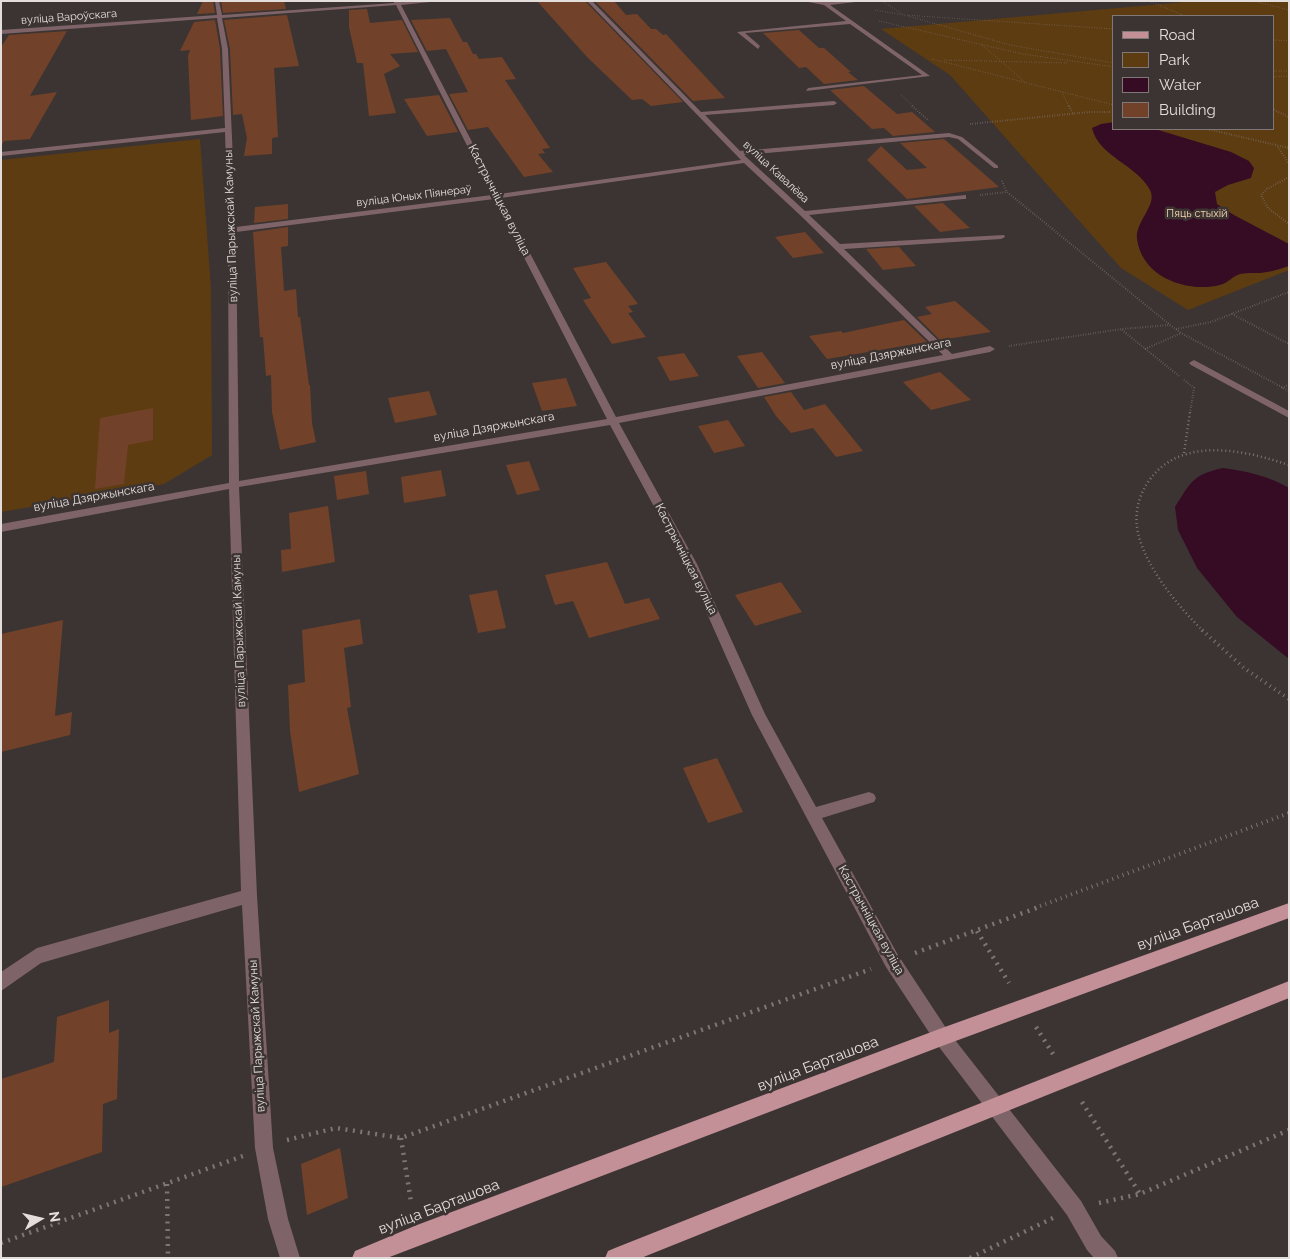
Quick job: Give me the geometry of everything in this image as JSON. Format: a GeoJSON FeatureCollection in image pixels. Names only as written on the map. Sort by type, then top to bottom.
{"type":"FeatureCollection","features":[{"type":"Feature","properties":{"kind":"main road","name":"вуліца Барташова"},"geometry":{"type":"LineString","coordinates":[[362,1258],[417,1235],[942,1037],[1289,910]]}},
{"type":"Feature","properties":{"kind":"main road"},"geometry":{"type":"LineString","coordinates":[[615,1258],[1289,989]]}},
{"type":"Feature","properties":{"kind":"street","name":"вуліца Парыжскай Камуны"},"geometry":{"type":"LineString","coordinates":[[217,1],[225,49],[232,230],[234,485],[249,896],[264,1148],[278,1219],[290,1258]]}},
{"type":"Feature","properties":{"kind":"street","name":"вуліца Вароўскага"},"geometry":{"type":"LineString","coordinates":[[1,32],[397,2],[438,1]]}},
{"type":"Feature","properties":{"kind":"street","name":"вуліца Кавалёва"},"geometry":{"type":"LineString","coordinates":[[589,1],[746,161],[804,213],[836,247],[950,356]]}},
{"type":"Feature","properties":{"kind":"street"},"geometry":{"type":"LineString","coordinates":[[805,1],[825,4],[862,1]]}},
{"type":"Feature","properties":{"kind":"street","name":"Кастрычніцкая вуліца"},"geometry":{"type":"LineString","coordinates":[[397,2],[613,421],[692,564],[759,715],[892,961],[942,1037],[1074,1208],[1099,1253]]}},
{"type":"Feature","properties":{"kind":"street"},"geometry":{"type":"LineString","coordinates":[[808,90],[927,76],[825,4]]}},
{"type":"Feature","properties":{"kind":"street"},"geometry":{"type":"LineString","coordinates":[[758,48],[740,32],[851,22]]}},
{"type":"Feature","properties":{"kind":"street"},"geometry":{"type":"LineString","coordinates":[[700,114],[834,103]]}},
{"type":"Feature","properties":{"kind":"street"},"geometry":{"type":"LineString","coordinates":[[1,154],[228,130]]}},
{"type":"Feature","properties":{"kind":"street"},"geometry":{"type":"LineString","coordinates":[[739,153],[945,136],[960,138],[996,167]]}},
{"type":"Feature","properties":{"kind":"street","name":"вуліца Юных Піянераў"},"geometry":{"type":"LineString","coordinates":[[232,230],[498,196],[746,161]]}},
{"type":"Feature","properties":{"kind":"street"},"geometry":{"type":"LineString","coordinates":[[804,213],[963,197]]}},
{"type":"Feature","properties":{"kind":"street"},"geometry":{"type":"LineString","coordinates":[[836,247],[1002,237]]}},
{"type":"Feature","properties":{"kind":"street","name":"вуліца Дзяржынскага"},"geometry":{"type":"LineString","coordinates":[[1,528],[234,485],[613,421],[990,349]]}},
{"type":"Feature","properties":{"kind":"street"},"geometry":{"type":"LineString","coordinates":[[1194,363],[1289,415]]}},
{"type":"Feature","properties":{"kind":"street"},"geometry":{"type":"LineString","coordinates":[[813,814],[869,798]]}},
{"type":"Feature","properties":{"kind":"street"},"geometry":{"type":"LineString","coordinates":[[1,983],[38,956],[249,896]]}},
{"type":"Feature","properties":{"kind":"path"},"geometry":{"type":"LineString","coordinates":[[882,1],[904,15],[976,38],[1050,54],[1112,62]]}},
{"type":"Feature","properties":{"kind":"path"},"geometry":{"type":"LineString","coordinates":[[1149,1],[1183,15]]}},
{"type":"Feature","properties":{"kind":"path"},"geometry":{"type":"LineString","coordinates":[[1253,1],[1289,10]]}},
{"type":"Feature","properties":{"kind":"path"},"geometry":{"type":"LineString","coordinates":[[876,10],[904,15],[1112,29]]}},
{"type":"Feature","properties":{"kind":"path"},"geometry":{"type":"LineString","coordinates":[[851,22],[875,20],[1046,58],[1112,67]]}},
{"type":"Feature","properties":{"kind":"path"},"geometry":{"type":"LineString","coordinates":[[927,31],[933,29]]}},
{"type":"Feature","properties":{"kind":"path"},"geometry":{"type":"LineString","coordinates":[[968,41],[976,38]]}},
{"type":"Feature","properties":{"kind":"path"},"geometry":{"type":"LineString","coordinates":[[1275,40],[1289,41]]}},
{"type":"Feature","properties":{"kind":"path"},"geometry":{"type":"LineString","coordinates":[[982,44],[1025,82]]}},
{"type":"Feature","properties":{"kind":"path"},"geometry":{"type":"LineString","coordinates":[[1006,50],[1012,47]]}},
{"type":"Feature","properties":{"kind":"path"},"geometry":{"type":"LineString","coordinates":[[1046,58],[1050,54]]}},
{"type":"Feature","properties":{"kind":"path"},"geometry":{"type":"LineString","coordinates":[[899,57],[1001,62],[1078,63]]}},
{"type":"Feature","properties":{"kind":"path"},"geometry":{"type":"LineString","coordinates":[[936,59],[1112,104]]}},
{"type":"Feature","properties":{"kind":"path"},"geometry":{"type":"LineString","coordinates":[[1086,64],[1087,60]]}},
{"type":"Feature","properties":{"kind":"path"},"geometry":{"type":"LineString","coordinates":[[1278,71],[1287,77]]}},
{"type":"Feature","properties":{"kind":"path"},"geometry":{"type":"LineString","coordinates":[[1275,72],[1289,71]]}},
{"type":"Feature","properties":{"kind":"path"},"geometry":{"type":"LineString","coordinates":[[886,81],[945,136]]}},
{"type":"Feature","properties":{"kind":"path"},"geometry":{"type":"LineString","coordinates":[[1061,91],[1073,114]]}},
{"type":"Feature","properties":{"kind":"path"},"geometry":{"type":"LineString","coordinates":[[1275,110],[1289,117]]}},
{"type":"Feature","properties":{"kind":"path"},"geometry":{"type":"LineString","coordinates":[[937,129],[1073,114],[1112,112]]}},
{"type":"Feature","properties":{"kind":"path"},"geometry":{"type":"LineString","coordinates":[[1211,130],[1289,148]]}},
{"type":"Feature","properties":{"kind":"path"},"geometry":{"type":"LineString","coordinates":[[1277,146],[1289,164]]}},
{"type":"Feature","properties":{"kind":"path"},"geometry":{"type":"LineString","coordinates":[[996,167],[1007,192],[1170,325],[1181,333],[1289,391]]}},
{"type":"Feature","properties":{"kind":"path"},"geometry":{"type":"LineString","coordinates":[[1289,177],[1281,183],[1266,188],[1261,195],[1263,202],[1271,212],[1289,224]]}},
{"type":"Feature","properties":{"kind":"path"},"geometry":{"type":"LineString","coordinates":[[963,197],[1007,192]]}},
{"type":"Feature","properties":{"kind":"path"},"geometry":{"type":"LineString","coordinates":[[1176,329],[1211,322],[1289,292]]}},
{"type":"Feature","properties":{"kind":"path"},"geometry":{"type":"LineString","coordinates":[[1231,314],[1289,344]]}},
{"type":"Feature","properties":{"kind":"path"},"geometry":{"type":"LineString","coordinates":[[990,349],[1122,329],[1170,325]]}},
{"type":"Feature","properties":{"kind":"path"},"geometry":{"type":"LineString","coordinates":[[1122,329],[1194,388],[1184,453]]}},
{"type":"Feature","properties":{"kind":"path"},"geometry":{"type":"LineString","coordinates":[[1145,349],[1181,333]]}},
{"type":"Feature","properties":{"kind":"path"},"geometry":{"type":"LineString","coordinates":[[1282,388],[1289,384]]}},
{"type":"Feature","properties":{"kind":"path"},"geometry":{"type":"LineString","coordinates":[[1289,465],[1227,450],[1184,453],[1161,465],[1148,479],[1140,496],[1135,516],[1139,536],[1153,565],[1172,595],[1199,628],[1244,667],[1288,699],[1289,705]]}},
{"type":"Feature","properties":{"kind":"path"},"geometry":{"type":"LineString","coordinates":[[286,1140],[336,1128],[402,1138],[977,931],[1289,813]]}},
{"type":"Feature","properties":{"kind":"path"},"geometry":{"type":"LineString","coordinates":[[977,931],[1009,983]]}},
{"type":"Feature","properties":{"kind":"path"},"geometry":{"type":"LineString","coordinates":[[1035,1027],[1053,1054]]}},
{"type":"Feature","properties":{"kind":"path"},"geometry":{"type":"LineString","coordinates":[[1082,1102],[1140,1194]]}},
{"type":"Feature","properties":{"kind":"path"},"geometry":{"type":"LineString","coordinates":[[970,1258],[1074,1208],[1140,1194],[1289,1130]]}},
{"type":"Feature","properties":{"kind":"path"},"geometry":{"type":"LineString","coordinates":[[402,1138],[411,1202]]}},
{"type":"Feature","properties":{"kind":"path"},"geometry":{"type":"LineString","coordinates":[[1,1243],[243,1156]]}},
{"type":"Feature","properties":{"kind":"path"},"geometry":{"type":"LineString","coordinates":[[167,1184],[168,1258]]}},
{"type":"Feature","properties":{"kind":"green space","name":"Пяць стыхій"},"geometry":{"type":"Polygon","coordinates":[[[1197,1],[1289,1],[1289,270],[1188,310],[1121,268],[950,75],[881,29],[1197,1]]]}},
{"type":"Feature","properties":{"kind":"green space"},"geometry":{"type":"Polygon","coordinates":[[[200,139],[211,289],[212,455],[164,484],[1,512],[1,160],[200,139]]]}},
{"type":"Feature","properties":{"kind":"water"},"geometry":{"type":"Polygon","coordinates":[[[1112,122],[1112,130],[1158,130],[1231,152],[1249,161],[1254,168],[1251,178],[1228,185],[1215,192],[1217,204],[1289,244],[1289,266],[1264,273],[1240,274],[1223,284],[1207,287],[1181,284],[1168,280],[1157,273],[1141,253],[1137,239],[1139,226],[1151,201],[1150,190],[1136,173],[1110,154],[1096,138],[1092,128],[1112,122]]]}},
{"type":"Feature","properties":{"kind":"water"},"geometry":{"type":"Polygon","coordinates":[[[1223,468],[1257,475],[1289,488],[1289,659],[1237,617],[1197,568],[1178,530],[1175,507],[1189,486],[1198,477],[1223,468]]]}},
{"type":"Feature","properties":{"kind":"building"},"geometry":{"type":"Polygon","coordinates":[[[203,1],[213,1],[215,13],[197,14],[203,1]]]}},
{"type":"Feature","properties":{"kind":"building"},"geometry":{"type":"Polygon","coordinates":[[[221,1],[284,1],[286,9],[223,13],[221,1]]]}},
{"type":"Feature","properties":{"kind":"building"},"geometry":{"type":"Polygon","coordinates":[[[537,1],[585,1],[683,102],[651,106],[642,99],[632,100],[587,57],[537,1]]]}},
{"type":"Feature","properties":{"kind":"building"},"geometry":{"type":"Polygon","coordinates":[[[595,1],[614,1],[626,15],[637,14],[651,29],[656,29],[663,35],[666,34],[725,98],[693,101],[595,1]]]}},
{"type":"Feature","properties":{"kind":"building"},"geometry":{"type":"Polygon","coordinates":[[[367,9],[370,23],[402,20],[418,52],[390,54],[400,66],[384,74],[396,113],[369,116],[363,63],[357,63],[349,27],[349,10],[367,9]]]}},
{"type":"Feature","properties":{"kind":"building"},"geometry":{"type":"Polygon","coordinates":[[[287,15],[299,66],[274,68],[278,137],[272,138],[272,154],[244,156],[247,138],[242,114],[233,115],[230,49],[224,20],[287,15]]]}},
{"type":"Feature","properties":{"kind":"building"},"geometry":{"type":"Polygon","coordinates":[[[450,18],[463,42],[467,42],[473,54],[476,54],[479,59],[502,57],[516,79],[505,80],[550,148],[542,149],[545,153],[538,154],[553,172],[524,177],[488,127],[468,130],[449,94],[468,92],[446,49],[427,51],[411,20],[450,18]]]}},
{"type":"Feature","properties":{"kind":"building"},"geometry":{"type":"Polygon","coordinates":[[[215,20],[220,49],[223,116],[191,120],[188,56],[190,50],[180,51],[194,22],[215,20]]]}},
{"type":"Feature","properties":{"kind":"building"},"geometry":{"type":"Polygon","coordinates":[[[799,30],[819,48],[824,48],[858,80],[824,84],[806,67],[799,68],[763,33],[799,30]]]}},
{"type":"Feature","properties":{"kind":"building"},"geometry":{"type":"Polygon","coordinates":[[[67,31],[30,96],[57,92],[30,139],[4,141],[1,146],[1,47],[9,35],[67,31]]]}},
{"type":"Feature","properties":{"kind":"building"},"geometry":{"type":"Polygon","coordinates":[[[864,86],[897,114],[912,112],[935,132],[893,136],[884,128],[872,129],[830,90],[864,86]]]}},
{"type":"Feature","properties":{"kind":"building"},"geometry":{"type":"Polygon","coordinates":[[[439,95],[458,132],[427,136],[404,99],[439,95]]]}},
{"type":"Feature","properties":{"kind":"building"},"geometry":{"type":"Polygon","coordinates":[[[944,139],[999,187],[907,199],[867,160],[881,146],[907,170],[927,168],[900,143],[944,139]]]}},
{"type":"Feature","properties":{"kind":"building"},"geometry":{"type":"Polygon","coordinates":[[[943,203],[970,228],[940,232],[914,206],[943,203]]]}},
{"type":"Feature","properties":{"kind":"building"},"geometry":{"type":"Polygon","coordinates":[[[288,204],[288,219],[254,223],[255,207],[288,204]]]}},
{"type":"Feature","properties":{"kind":"building"},"geometry":{"type":"Polygon","coordinates":[[[288,227],[288,246],[281,247],[284,291],[296,289],[298,317],[300,317],[310,385],[312,423],[316,442],[280,450],[272,412],[271,375],[266,376],[263,337],[260,337],[253,232],[288,227]]]}},
{"type":"Feature","properties":{"kind":"building"},"geometry":{"type":"Polygon","coordinates":[[[805,232],[824,253],[793,258],[775,237],[805,232]]]}},
{"type":"Feature","properties":{"kind":"building"},"geometry":{"type":"Polygon","coordinates":[[[899,247],[916,266],[883,270],[866,249],[899,247]]]}},
{"type":"Feature","properties":{"kind":"building"},"geometry":{"type":"Polygon","coordinates":[[[606,262],[638,304],[628,306],[633,312],[628,313],[646,337],[612,344],[583,300],[591,298],[573,268],[606,262]]]}},
{"type":"Feature","properties":{"kind":"building"},"geometry":{"type":"Polygon","coordinates":[[[955,301],[991,332],[940,340],[917,317],[932,314],[925,307],[955,301]]]}},
{"type":"Feature","properties":{"kind":"building"},"geometry":{"type":"Polygon","coordinates":[[[904,320],[927,342],[827,359],[809,336],[841,331],[843,333],[904,320]]]}},
{"type":"Feature","properties":{"kind":"building"},"geometry":{"type":"Polygon","coordinates":[[[762,352],[785,383],[758,388],[737,356],[762,352]]]}},
{"type":"Feature","properties":{"kind":"building"},"geometry":{"type":"Polygon","coordinates":[[[684,353],[699,376],[670,381],[657,357],[684,353]]]}},
{"type":"Feature","properties":{"kind":"building"},"geometry":{"type":"Polygon","coordinates":[[[940,372],[971,400],[931,410],[903,382],[940,372]]]}},
{"type":"Feature","properties":{"kind":"building"},"geometry":{"type":"Polygon","coordinates":[[[566,378],[577,406],[542,411],[532,383],[566,378]]]}},
{"type":"Feature","properties":{"kind":"building"},"geometry":{"type":"Polygon","coordinates":[[[429,391],[437,415],[395,423],[388,398],[429,391]]]}},
{"type":"Feature","properties":{"kind":"building"},"geometry":{"type":"Polygon","coordinates":[[[791,392],[804,410],[825,404],[863,451],[836,457],[813,428],[791,433],[776,416],[764,397],[791,392]]]}},
{"type":"Feature","properties":{"kind":"building"},"geometry":{"type":"Polygon","coordinates":[[[153,408],[153,440],[128,445],[124,484],[95,489],[100,418],[153,408]]]}},
{"type":"Feature","properties":{"kind":"building"},"geometry":{"type":"Polygon","coordinates":[[[728,420],[745,446],[714,453],[698,426],[728,420]]]}},
{"type":"Feature","properties":{"kind":"building"},"geometry":{"type":"Polygon","coordinates":[[[529,461],[540,490],[517,495],[506,465],[529,461]]]}},
{"type":"Feature","properties":{"kind":"building"},"geometry":{"type":"Polygon","coordinates":[[[441,470],[446,496],[404,503],[401,477],[441,470]]]}},
{"type":"Feature","properties":{"kind":"building"},"geometry":{"type":"Polygon","coordinates":[[[366,471],[369,494],[337,500],[334,476],[366,471]]]}},
{"type":"Feature","properties":{"kind":"building"},"geometry":{"type":"Polygon","coordinates":[[[328,506],[335,562],[282,572],[281,550],[291,549],[289,513],[328,506]]]}},
{"type":"Feature","properties":{"kind":"building"},"geometry":{"type":"Polygon","coordinates":[[[607,562],[625,604],[649,598],[660,619],[589,638],[573,601],[555,605],[545,575],[607,562]]]}},
{"type":"Feature","properties":{"kind":"building"},"geometry":{"type":"Polygon","coordinates":[[[781,582],[802,612],[755,626],[735,595],[781,582]]]}},
{"type":"Feature","properties":{"kind":"building"},"geometry":{"type":"Polygon","coordinates":[[[497,590],[506,628],[478,633],[469,595],[497,590]]]}},
{"type":"Feature","properties":{"kind":"building"},"geometry":{"type":"Polygon","coordinates":[[[360,619],[363,644],[344,648],[351,707],[347,708],[359,774],[299,792],[290,731],[288,685],[305,682],[302,630],[360,619]]]}},
{"type":"Feature","properties":{"kind":"building"},"geometry":{"type":"Polygon","coordinates":[[[63,620],[55,716],[72,712],[70,735],[1,752],[1,634],[63,620]]]}},
{"type":"Feature","properties":{"kind":"building"},"geometry":{"type":"Polygon","coordinates":[[[717,758],[743,812],[708,823],[683,768],[717,758]]]}},
{"type":"Feature","properties":{"kind":"building"},"geometry":{"type":"Polygon","coordinates":[[[109,1000],[109,1033],[119,1029],[117,1099],[103,1104],[102,1152],[1,1187],[1,1079],[54,1062],[57,1017],[109,1000]]]}},
{"type":"Feature","properties":{"kind":"building"},"geometry":{"type":"Polygon","coordinates":[[[340,1148],[348,1198],[307,1215],[301,1164],[340,1148]]]}}]}
